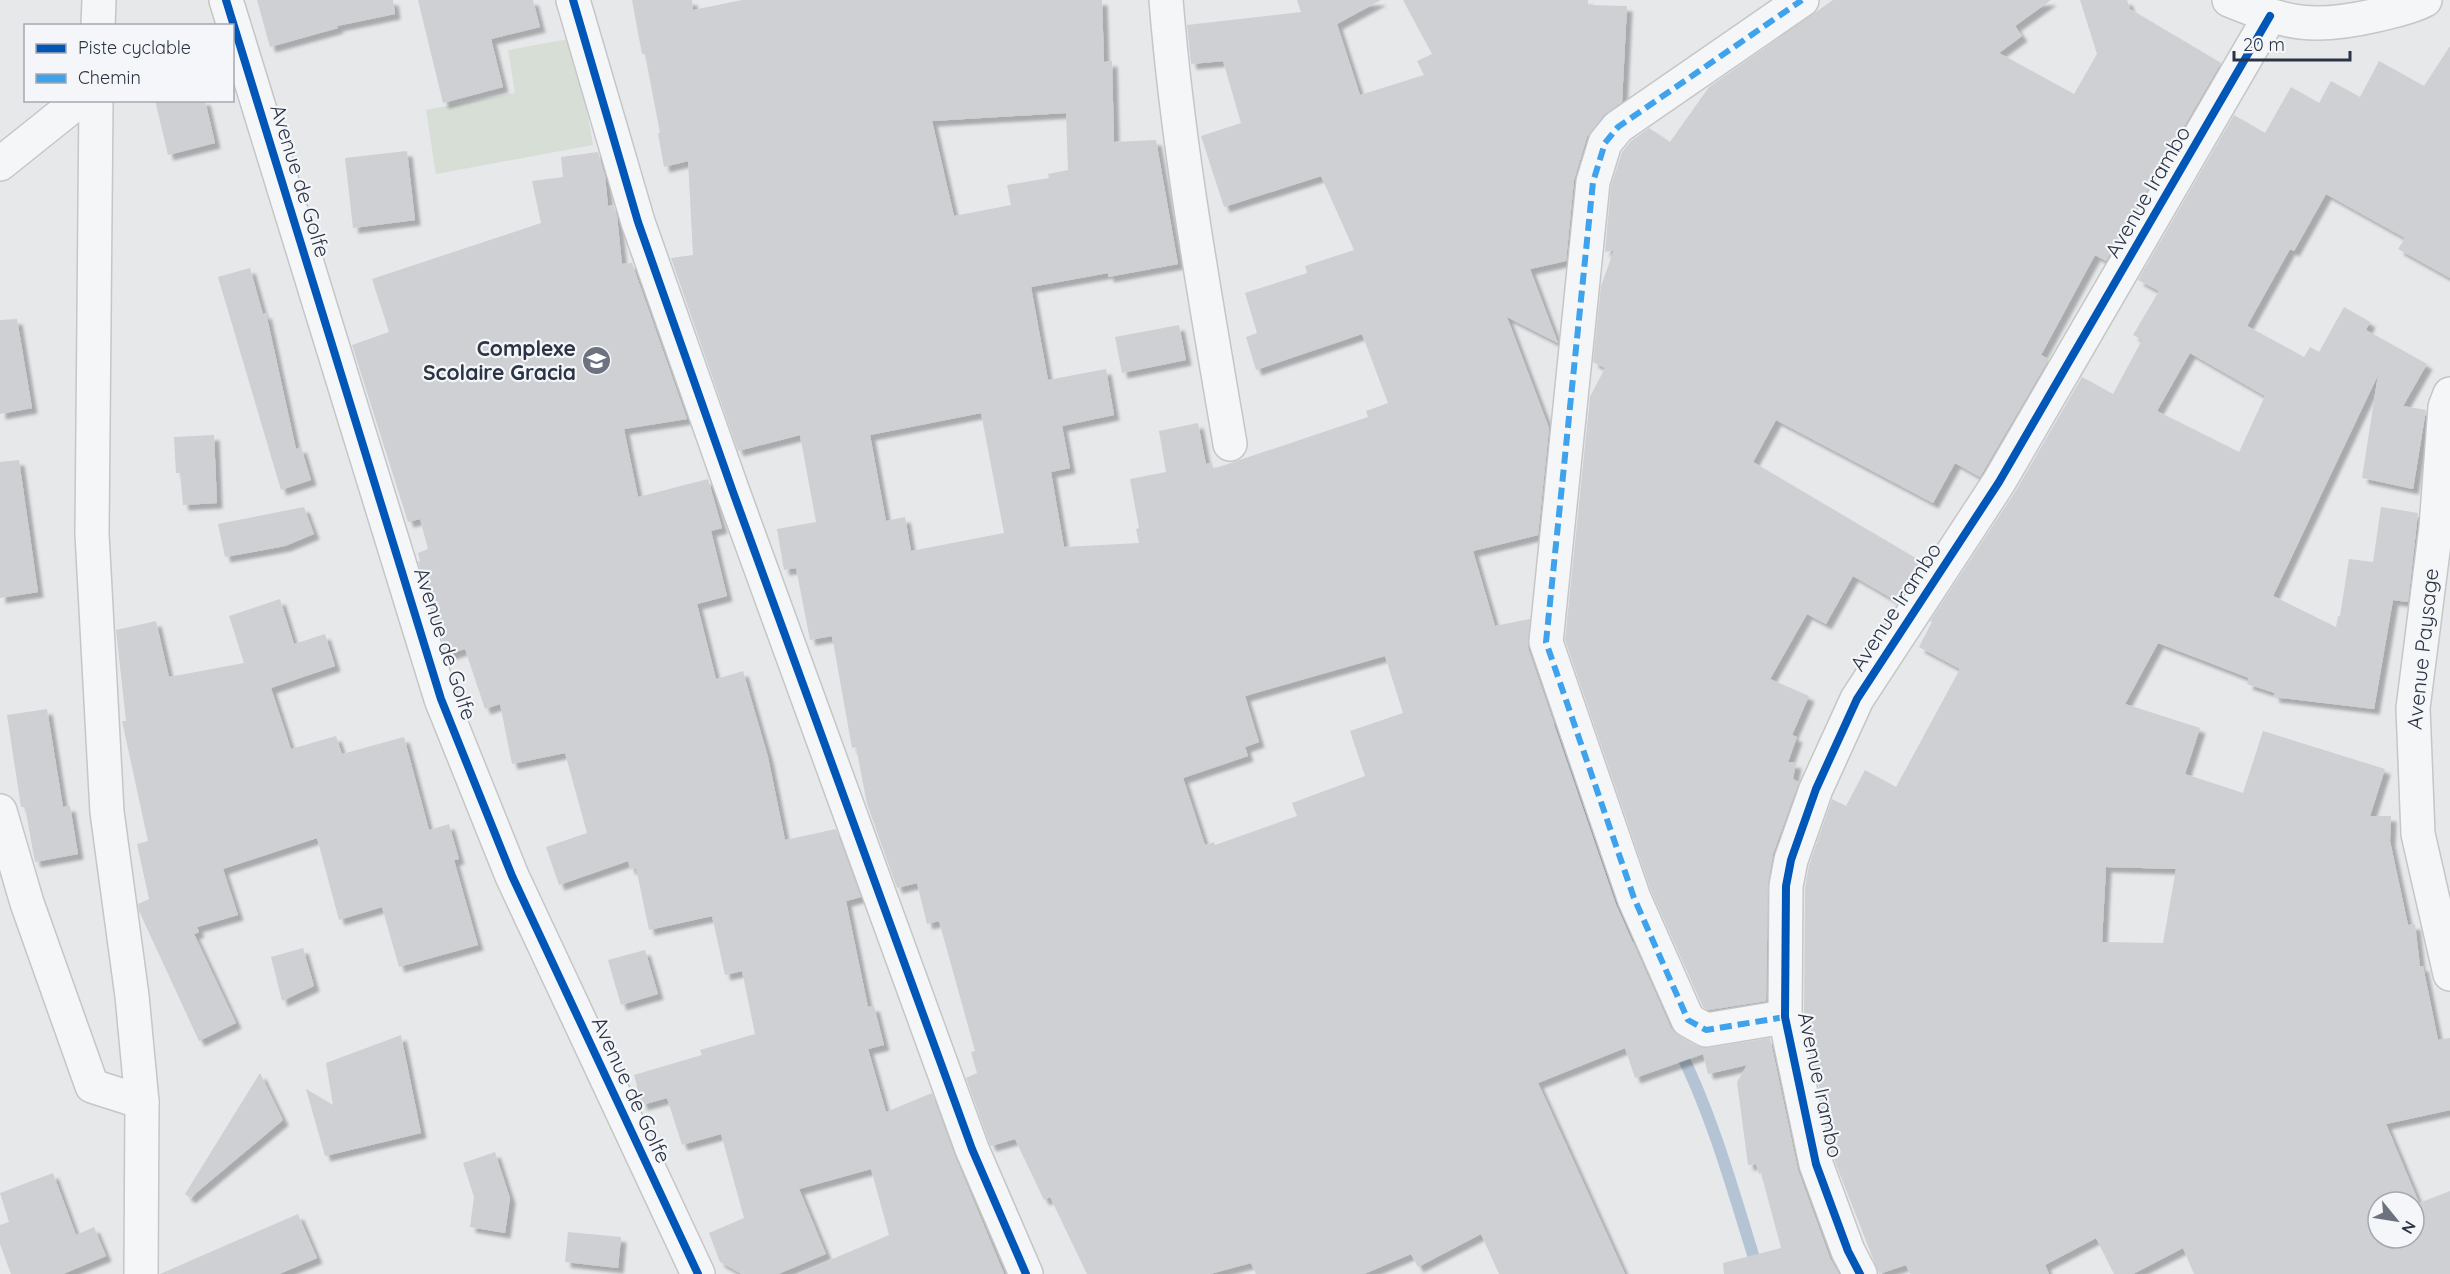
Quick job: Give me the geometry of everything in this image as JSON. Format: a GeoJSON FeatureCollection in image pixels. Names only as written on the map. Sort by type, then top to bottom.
{"type":"FeatureCollection","features":[{"type":"Feature","properties":{"kind":"street"},"geometry":{"type":"LineString","coordinates":[[98,24],[99,0]]}},
{"type":"Feature","properties":{"kind":"street","name":"Avenue de Golfe"},"geometry":{"type":"LineString","coordinates":[[226,0],[233,24]]}},
{"type":"Feature","properties":{"kind":"street"},"geometry":{"type":"LineString","coordinates":[[573,0],[638,222],[733,492],[960,1116],[1026,1274]]}},
{"type":"Feature","properties":{"kind":"street"},"geometry":{"type":"LineString","coordinates":[[1166,0],[1171,67],[1185,176],[1230,444]]}},
{"type":"Feature","properties":{"kind":"street"},"geometry":{"type":"LineString","coordinates":[[1785,1017],[1706,1030],[1688,1020],[1634,898],[1552,657],[1593,182],[1605,144],[1618,127],[1802,0]]}},
{"type":"Feature","properties":{"kind":"street"},"geometry":{"type":"LineString","coordinates":[[2229,0],[2270,16],[2305,24],[2347,22],[2415,6],[2426,0]]}},
{"type":"Feature","properties":{"kind":"street","name":"Avenue Irambo"},"geometry":{"type":"LineString","coordinates":[[1860,1274],[1848,1251],[1816,1164],[1785,1017],[1786,886],[1791,860],[1816,789],[1857,699],[1999,482],[2270,16]]}},
{"type":"Feature","properties":{"kind":"street","name":"Avenue de Golfe"},"geometry":{"type":"LineString","coordinates":[[234,26],[441,699],[512,876],[698,1274]]}},
{"type":"Feature","properties":{"kind":"street"},"geometry":{"type":"LineString","coordinates":[[0,164],[78,102]]}},
{"type":"Feature","properties":{"kind":"street"},"geometry":{"type":"LineString","coordinates":[[96,102],[92,534],[107,812],[132,996],[142,1102],[141,1274]]}},
{"type":"Feature","properties":{"kind":"street","name":"Avenue Paysage"},"geometry":{"type":"LineString","coordinates":[[2450,394],[2445,407],[2436,526],[2413,708],[2418,834],[2450,974]]}},
{"type":"Feature","properties":{"kind":"street"},"geometry":{"type":"LineString","coordinates":[[0,811],[27,903],[93,1086],[142,1102]]}},
{"type":"Feature","properties":{"kind":"shaded area"},"geometry":{"type":"Polygon","coordinates":[[[574,38],[593,145],[436,174],[426,110],[515,93],[508,50],[574,38]]]}},
{"type":"Feature","properties":{"kind":"building"},"geometry":{"type":"Polygon","coordinates":[[[257,0],[393,0],[395,14],[337,26],[338,28],[270,47],[257,0]]]}},
{"type":"Feature","properties":{"kind":"building"},"geometry":{"type":"Polygon","coordinates":[[[418,0],[533,0],[540,27],[491,39],[503,87],[443,103],[418,0]]]}},
{"type":"Feature","properties":{"kind":"building"},"geometry":{"type":"Polygon","coordinates":[[[632,0],[692,0],[693,10],[742,0],[1102,0],[1104,62],[1112,61],[1114,142],[1156,140],[1178,264],[1108,277],[1108,273],[1031,287],[1048,380],[1106,369],[1114,415],[1062,426],[1070,468],[1051,472],[1064,547],[1139,543],[1136,529],[1139,528],[1130,479],[1166,472],[1159,431],[1198,423],[1206,464],[1212,463],[1213,469],[1368,417],[1366,411],[1388,403],[1362,334],[1256,370],[1246,337],[1257,333],[1245,293],[1307,273],[1305,266],[1354,250],[1321,176],[1224,207],[1201,136],[1241,123],[1223,61],[1191,64],[1187,25],[1301,12],[1297,0],[1381,0],[1337,24],[1360,95],[1424,75],[1417,61],[1432,54],[1403,0],[1588,0],[1588,5],[1627,6],[1622,102],[1604,115],[1587,137],[1574,180],[1566,261],[1530,269],[1558,343],[1507,317],[1549,428],[1538,535],[1473,551],[1495,626],[1530,619],[1528,648],[1616,904],[1671,1028],[1679,1036],[1697,1046],[1708,1048],[1770,1038],[1798,1170],[1830,1258],[1839,1274],[1724,1274],[1723,1263],[1781,1248],[1761,1173],[1759,1174],[1756,1164],[1748,1165],[1737,1082],[1747,1065],[1708,1074],[1703,1054],[1635,1078],[1625,1048],[1538,1083],[1625,1274],[1499,1274],[1481,1234],[1418,1267],[1411,1254],[1364,1274],[1256,1274],[1251,1263],[1210,1274],[1087,1274],[1050,1197],[1044,1200],[1015,1139],[991,1146],[989,1142],[966,1078],[977,1073],[971,1052],[975,1051],[939,921],[927,924],[917,883],[897,888],[867,804],[856,747],[852,748],[832,636],[810,640],[796,568],[784,570],[777,529],[816,522],[800,435],[738,451],[671,258],[693,255],[688,161],[664,167],[645,54],[642,54],[632,0]],[[1066,113],[932,121],[954,216],[1011,205],[1007,185],[1049,178],[1048,174],[1068,170],[1066,113]],[[981,413],[870,435],[886,521],[905,517],[911,551],[1004,533],[981,413]],[[1385,656],[1245,696],[1259,742],[1245,747],[1248,756],[1183,778],[1205,845],[1214,842],[1215,845],[1297,816],[1292,803],[1365,776],[1350,731],[1403,713],[1385,656]]]}},
{"type":"Feature","properties":{"kind":"building"},"geometry":{"type":"Polygon","coordinates":[[[1833,0],[2051,0],[2015,26],[2022,36],[1999,53],[2074,94],[2097,54],[2080,0],[2127,0],[2130,9],[2221,63],[2106,261],[2095,255],[2041,355],[2049,359],[1980,477],[1955,463],[1933,503],[1776,420],[1753,462],[1924,563],[1898,602],[1853,576],[1826,624],[1807,614],[1770,679],[1809,696],[1792,735],[1797,737],[1788,762],[1796,763],[1793,779],[1799,782],[1773,854],[1768,883],[1766,1001],[1709,1010],[1703,1007],[1651,891],[1565,640],[1590,397],[1605,368],[1593,362],[1601,286],[1614,250],[1605,252],[1611,186],[1622,152],[1631,141],[1649,128],[1670,142],[1709,87],[1833,0]]]}},
{"type":"Feature","properties":{"kind":"building"},"geometry":{"type":"Polygon","coordinates":[[[2450,46],[2450,278],[2398,249],[2405,238],[2326,194],[2294,251],[2290,249],[2247,326],[2304,357],[2310,347],[2319,352],[2344,307],[2370,322],[2366,330],[2427,364],[2403,406],[2426,410],[2413,489],[2362,478],[2378,375],[2273,596],[2336,627],[2338,616],[2340,616],[2349,559],[2373,562],[2381,507],[2418,513],[2408,602],[2393,600],[2374,709],[2273,697],[2275,693],[2247,684],[2249,678],[2158,643],[2125,704],[2200,728],[2185,774],[2243,793],[2263,731],[2385,769],[2370,816],[2391,816],[2390,841],[2408,925],[2415,924],[2420,966],[2423,966],[2438,1040],[2450,1038],[2450,1110],[2386,1124],[2414,1190],[2366,1190],[2366,1250],[2426,1250],[2426,1200],[2450,1191],[2450,1274],[2194,1274],[2183,1248],[2133,1274],[2114,1274],[2096,1238],[2045,1265],[2049,1274],[1910,1274],[1906,1265],[1879,1274],[1834,1159],[1804,1015],[1805,888],[1809,865],[1832,799],[1846,806],[1865,770],[1896,787],[1960,669],[1919,647],[1932,622],[1930,621],[2015,492],[2082,377],[2113,394],[2142,340],[2133,335],[2159,291],[2138,280],[2234,115],[2265,133],[2291,87],[2319,103],[2331,81],[2360,97],[2379,61],[2424,86],[2450,46]],[[2190,353],[2157,411],[2239,452],[2265,396],[2190,353]],[[2106,867],[2102,942],[2163,943],[2176,869],[2106,867]]]}},
{"type":"Feature","properties":{"kind":"building"},"geometry":{"type":"Polygon","coordinates":[[[155,102],[205,102],[215,143],[168,155],[155,102]]]}},
{"type":"Feature","properties":{"kind":"building"},"geometry":{"type":"Polygon","coordinates":[[[407,151],[415,220],[353,228],[345,158],[407,151]]]}},
{"type":"Feature","properties":{"kind":"building"},"geometry":{"type":"Polygon","coordinates":[[[598,152],[605,176],[608,206],[613,205],[617,216],[622,264],[632,263],[687,419],[624,429],[638,497],[708,479],[722,528],[711,531],[727,596],[697,604],[716,679],[743,671],[768,757],[785,840],[836,829],[861,897],[846,901],[868,1007],[874,1006],[884,1045],[868,1049],[886,1112],[932,1093],[955,1156],[1004,1274],[797,1274],[889,1235],[871,1169],[799,1189],[826,1254],[778,1274],[742,1274],[720,1262],[709,1233],[744,1218],[721,1134],[682,1145],[667,1098],[642,1105],[634,1075],[702,1055],[700,1050],[755,1034],[742,971],[725,975],[712,916],[649,930],[636,868],[630,869],[628,861],[559,885],[546,847],[587,833],[565,753],[512,764],[500,704],[485,709],[465,649],[447,655],[418,562],[420,561],[418,553],[428,549],[420,519],[408,522],[352,345],[389,332],[372,279],[541,223],[532,181],[563,177],[561,157],[598,152]]]}},
{"type":"Feature","properties":{"kind":"building"},"geometry":{"type":"Polygon","coordinates":[[[250,268],[263,314],[266,313],[296,449],[301,447],[311,480],[281,490],[218,277],[250,268]]]}},
{"type":"Feature","properties":{"kind":"building"},"geometry":{"type":"Polygon","coordinates":[[[17,319],[32,408],[0,414],[0,320],[17,319]]]}},
{"type":"Feature","properties":{"kind":"building"},"geometry":{"type":"Polygon","coordinates":[[[1179,325],[1186,360],[1122,373],[1115,337],[1179,325]]]}},
{"type":"Feature","properties":{"kind":"building"},"geometry":{"type":"Polygon","coordinates":[[[214,435],[217,503],[183,505],[180,473],[176,473],[174,437],[214,435]]]}},
{"type":"Feature","properties":{"kind":"building"},"geometry":{"type":"Polygon","coordinates":[[[19,460],[38,592],[0,598],[0,462],[19,460]]]}},
{"type":"Feature","properties":{"kind":"building"},"geometry":{"type":"Polygon","coordinates":[[[304,507],[314,534],[285,546],[225,557],[218,524],[304,507]]]}},
{"type":"Feature","properties":{"kind":"building"},"geometry":{"type":"Polygon","coordinates":[[[280,599],[294,644],[325,634],[335,666],[271,688],[291,749],[336,736],[342,754],[404,737],[429,830],[449,824],[459,859],[454,860],[478,945],[399,967],[382,907],[339,920],[317,838],[223,869],[238,915],[197,927],[199,932],[194,934],[236,1023],[199,1041],[139,911],[138,904],[149,899],[137,844],[148,841],[122,721],[126,721],[116,630],[156,621],[169,677],[244,663],[229,616],[280,599]]]}},
{"type":"Feature","properties":{"kind":"building"},"geometry":{"type":"Polygon","coordinates":[[[47,709],[63,807],[70,806],[78,854],[35,862],[25,807],[21,807],[7,715],[47,709]]]}},
{"type":"Feature","properties":{"kind":"building"},"geometry":{"type":"Polygon","coordinates":[[[303,948],[314,986],[282,1001],[271,957],[303,948]]]}},
{"type":"Feature","properties":{"kind":"building"},"geometry":{"type":"Polygon","coordinates":[[[645,950],[658,994],[621,1005],[608,960],[645,950]]]}},
{"type":"Feature","properties":{"kind":"building"},"geometry":{"type":"Polygon","coordinates":[[[401,1035],[421,1133],[325,1156],[306,1089],[333,1105],[326,1063],[401,1035]]]}},
{"type":"Feature","properties":{"kind":"building"},"geometry":{"type":"Polygon","coordinates":[[[260,1073],[283,1120],[190,1198],[185,1194],[260,1073]]]}},
{"type":"Feature","properties":{"kind":"building"},"geometry":{"type":"Polygon","coordinates":[[[495,1152],[510,1198],[505,1233],[470,1227],[474,1197],[463,1163],[495,1152]]]}},
{"type":"Feature","properties":{"kind":"building"},"geometry":{"type":"Polygon","coordinates":[[[53,1173],[76,1235],[94,1227],[106,1256],[63,1274],[11,1274],[0,1244],[0,1225],[9,1222],[0,1193],[53,1173]]]}},
{"type":"Feature","properties":{"kind":"building"},"geometry":{"type":"Polygon","coordinates":[[[298,1214],[317,1258],[279,1274],[160,1274],[298,1214]]]}},
{"type":"Feature","properties":{"kind":"building"},"geometry":{"type":"Polygon","coordinates":[[[568,1232],[621,1237],[618,1268],[565,1262],[568,1232]]]}},
{"type":"Feature","properties":{"kind":"waterway"},"geometry":{"type":"LineString","coordinates":[[1560,726],[1563,746],[1630,937]]}},
{"type":"Feature","properties":{"kind":"waterway"},"geometry":{"type":"LineString","coordinates":[[1678,1047],[1713,1130],[1759,1274]]}},
{"type":"Feature","properties":{"kind":"marked path"},"geometry":{"type":"LineString","coordinates":[[1785,1017],[1706,1030],[1688,1020],[1634,898],[1546,642],[1593,182],[1605,143],[1618,127],[1802,0]]}},
{"type":"Feature","properties":{"kind":"cycle path"},"geometry":{"type":"LineString","coordinates":[[226,0],[233,24]]}},
{"type":"Feature","properties":{"kind":"cycle path"},"geometry":{"type":"LineString","coordinates":[[573,0],[638,222],[733,492],[972,1149],[1026,1274]]}},
{"type":"Feature","properties":{"kind":"cycle path"},"geometry":{"type":"LineString","coordinates":[[1860,1274],[1848,1251],[1816,1164],[1785,1017],[1786,886],[1791,860],[1816,789],[1857,699],[1999,482],[2270,16]]}},
{"type":"Feature","properties":{"kind":"cycle path"},"geometry":{"type":"LineString","coordinates":[[234,26],[441,699],[512,876],[698,1274]]}},
{"type":"Feature","properties":{"kind":"place","name":"Complexe Scolaire Gracia"},"geometry":{"type":"Point","coordinates":[597,361]}}]}
